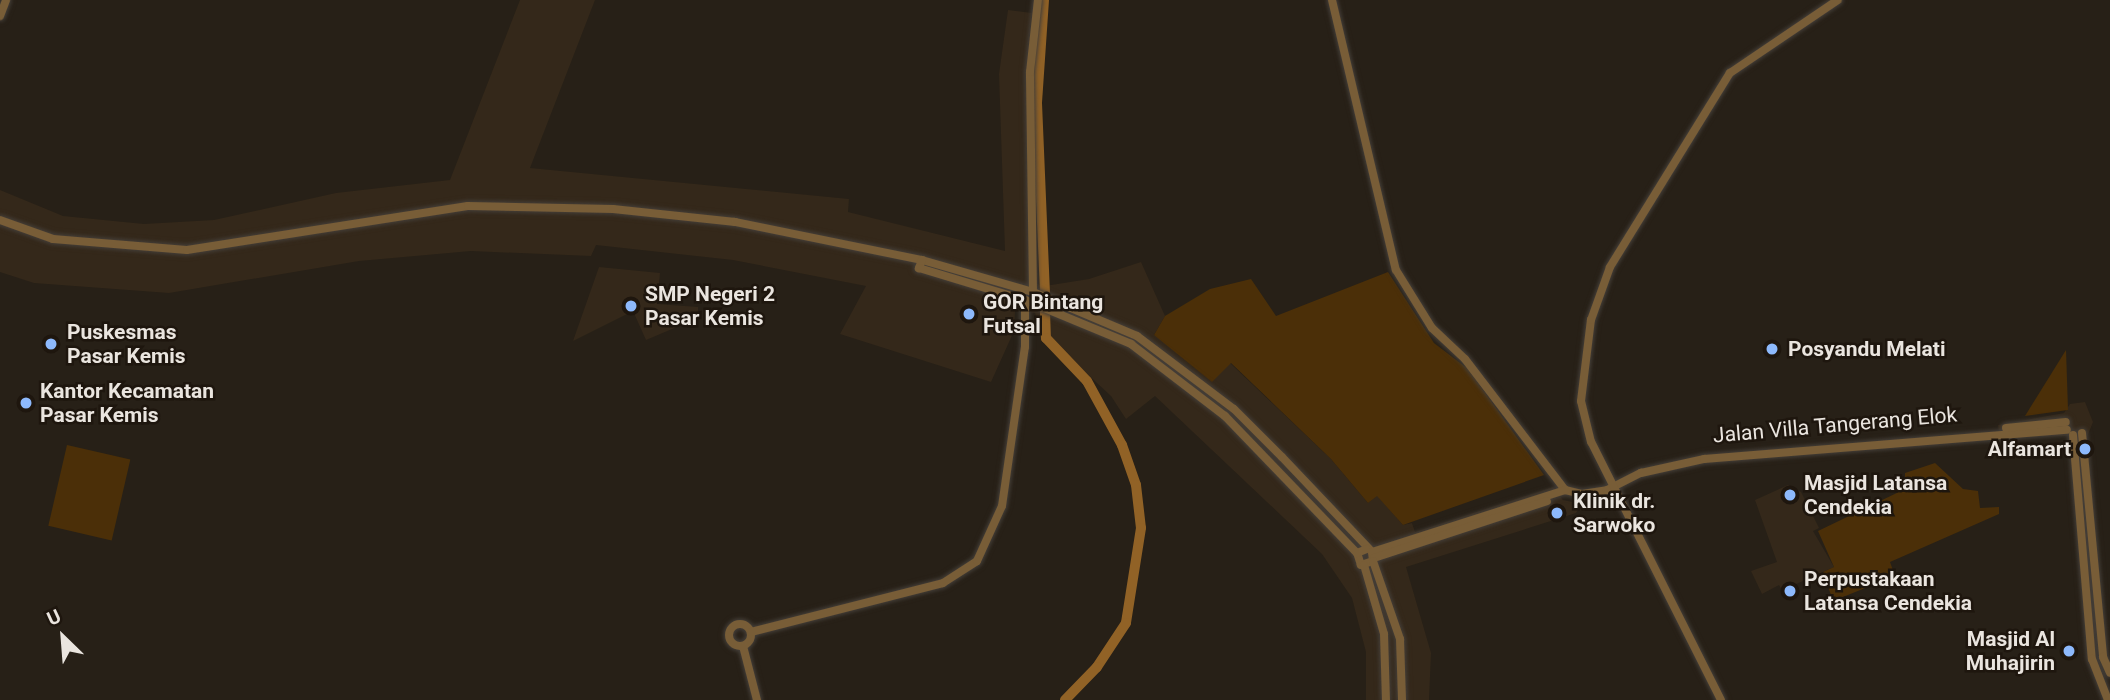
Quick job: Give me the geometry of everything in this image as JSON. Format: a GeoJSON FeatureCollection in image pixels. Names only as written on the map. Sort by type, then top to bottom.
{"type":"FeatureCollection","features":[{"type":"Feature","properties":{"kind":"street"},"geometry":{"type":"LineString","coordinates":[[0,16],[6,0]]}},
{"type":"Feature","properties":{"kind":"street"},"geometry":{"type":"LineString","coordinates":[[1033,292],[1030,72],[1038,0]]}},
{"type":"Feature","properties":{"kind":"street"},"geometry":{"type":"LineString","coordinates":[[1332,0],[1395,270],[1432,328],[1465,359],[1565,490]]}},
{"type":"Feature","properties":{"kind":"street"},"geometry":{"type":"LineString","coordinates":[[1721,700],[1611,487],[1591,442],[1581,401],[1593,309],[1603,282],[1730,73],[1838,0]]}},
{"type":"Feature","properties":{"kind":"street"},"geometry":{"type":"LineString","coordinates":[[0,220],[53,239],[187,250],[468,206],[586,208],[735,222],[1033,292],[1137,336],[1234,409],[1357,554],[1370,557],[1531,505],[1565,490],[1582,494],[1611,487]]}},
{"type":"Feature","properties":{"kind":"street"},"geometry":{"type":"LineString","coordinates":[[921,264],[1025,300],[1131,344],[1182,379],[1278,460],[1370,557],[1400,639],[1402,700]]}},
{"type":"Feature","properties":{"kind":"street"},"geometry":{"type":"LineString","coordinates":[[757,700],[743,646],[751,632],[943,583],[977,561],[1002,506],[1025,346],[1025,300]]}},
{"type":"Feature","properties":{"kind":"street"},"geometry":{"type":"LineString","coordinates":[[1131,344],[1137,336]]}},
{"type":"Feature","properties":{"kind":"street"},"geometry":{"type":"LineString","coordinates":[[2072,430],[2092,551],[2103,657],[2110,673]]}},
{"type":"Feature","properties":{"kind":"street"},"geometry":{"type":"LineString","coordinates":[[2072,430],[2092,659],[2108,700]]}},
{"type":"Feature","properties":{"kind":"street","name":"Jalan Villa Tangerang Elok"},"geometry":{"type":"LineString","coordinates":[[1611,487],[1639,472],[1675,463],[1746,453],[2072,430]]}},
{"type":"Feature","properties":{"kind":"street"},"geometry":{"type":"LineString","coordinates":[[2082,552],[2092,551]]}},
{"type":"Feature","properties":{"kind":"street"},"geometry":{"type":"LineString","coordinates":[[1357,554],[1370,557]]}},
{"type":"Feature","properties":{"kind":"street"},"geometry":{"type":"LineString","coordinates":[[1370,557],[1384,634],[1386,700]]}},
{"type":"Feature","properties":{"kind":"street"},"geometry":{"type":"LineString","coordinates":[[743,646],[730,641],[730,629],[740,623],[751,632]]}},
{"type":"Feature","properties":{"kind":"street"},"geometry":{"type":"LineString","coordinates":[[2092,659],[2103,657]]}},
{"type":"Feature","properties":{"kind":"shaded area"},"geometry":{"type":"Polygon","coordinates":[[[520,0],[595,0],[530,168],[849,199],[848,212],[1005,251],[999,74],[1008,10],[1032,13],[1026,71],[1029,282],[1045,286],[1089,279],[1141,262],[1165,316],[1154,335],[1230,363],[1331,459],[1368,503],[1377,495],[1403,525],[1412,523],[1415,532],[1553,487],[1563,500],[1582,504],[1576,513],[1406,567],[1431,653],[1429,700],[1366,700],[1366,652],[1352,598],[1322,554],[1155,396],[1126,419],[1111,396],[1041,331],[1035,313],[1015,309],[1014,331],[991,382],[840,334],[866,286],[733,260],[596,245],[591,256],[471,251],[359,261],[169,293],[34,283],[0,272],[0,190],[63,216],[144,224],[214,220],[336,193],[450,180],[520,0]]]}},
{"type":"Feature","properties":{"kind":"shaded area","name":"SMP Negeri 2 Pasar Kemis"},"geometry":{"type":"Polygon","coordinates":[[[599,267],[660,273],[657,304],[698,307],[698,318],[646,340],[633,311],[573,341],[599,267]]]}},
{"type":"Feature","properties":{"kind":"shaded area"},"geometry":{"type":"Polygon","coordinates":[[[1388,272],[1434,343],[1468,369],[1544,475],[1403,525],[1377,496],[1368,503],[1331,459],[1231,363],[1212,382],[1154,335],[1165,316],[1210,289],[1251,279],[1276,316],[1388,272]]]}},
{"type":"Feature","properties":{"kind":"shaded area"},"geometry":{"type":"Polygon","coordinates":[[[2066,350],[2068,410],[2025,416],[2066,350]]]}},
{"type":"Feature","properties":{"kind":"shaded area"},"geometry":{"type":"Polygon","coordinates":[[[2085,402],[2093,422],[2087,437],[2093,500],[2076,501],[2071,436],[2000,437],[1998,425],[2064,413],[2070,404],[2085,402]]]}},
{"type":"Feature","properties":{"kind":"shaded area"},"geometry":{"type":"Polygon","coordinates":[[[67,445],[130,460],[112,540],[48,526],[67,445]]]}},
{"type":"Feature","properties":{"kind":"shaded area"},"geometry":{"type":"Polygon","coordinates":[[[1935,463],[1963,489],[1978,491],[1980,508],[1999,507],[1999,514],[1890,562],[1895,576],[1833,601],[1823,572],[1834,567],[1818,531],[1905,489],[1905,473],[1935,463]]]}},
{"type":"Feature","properties":{"kind":"shaded area"},"geometry":{"type":"Polygon","coordinates":[[[1788,485],[1801,492],[1819,528],[1813,531],[1834,567],[1794,585],[1797,592],[1786,597],[1779,585],[1762,594],[1751,571],[1777,562],[1755,500],[1788,485]]]}},
{"type":"Feature","properties":{"kind":"waterway"},"geometry":{"type":"LineString","coordinates":[[1044,0],[1037,103],[1045,293]]}},
{"type":"Feature","properties":{"kind":"waterway"},"geometry":{"type":"LineString","coordinates":[[1045,311],[1046,338],[1087,381],[1122,445],[1136,485],[1141,528],[1126,623],[1097,667],[1065,700]]}},
{"type":"Feature","properties":{"kind":"place","name":"SMP Negeri 2 Pasar Kemis"},"geometry":{"type":"Point","coordinates":[631,306]}},
{"type":"Feature","properties":{"kind":"place","name":"GOR Bintang Futsal"},"geometry":{"type":"Point","coordinates":[969,314]}},
{"type":"Feature","properties":{"kind":"place","name":"Puskesmas Pasar Kemis"},"geometry":{"type":"Point","coordinates":[51,344]}},
{"type":"Feature","properties":{"kind":"place","name":"Posyandu Melati"},"geometry":{"type":"Point","coordinates":[1772,349]}},
{"type":"Feature","properties":{"kind":"place","name":"Kantor Kecamatan Pasar Kemis"},"geometry":{"type":"Point","coordinates":[26,403]}},
{"type":"Feature","properties":{"kind":"place","name":"Alfamart"},"geometry":{"type":"Point","coordinates":[2085,449]}},
{"type":"Feature","properties":{"kind":"place","name":"Masjid Latansa Cendekia"},"geometry":{"type":"Point","coordinates":[1790,495]}},
{"type":"Feature","properties":{"kind":"place","name":"Klinik dr. Sarwoko"},"geometry":{"type":"Point","coordinates":[1557,513]}},
{"type":"Feature","properties":{"kind":"place","name":"Perpustakaan Latansa Cendekia"},"geometry":{"type":"Point","coordinates":[1790,591]}},
{"type":"Feature","properties":{"kind":"place","name":"Masjid Al Muhajirin"},"geometry":{"type":"Point","coordinates":[2069,651]}}]}
